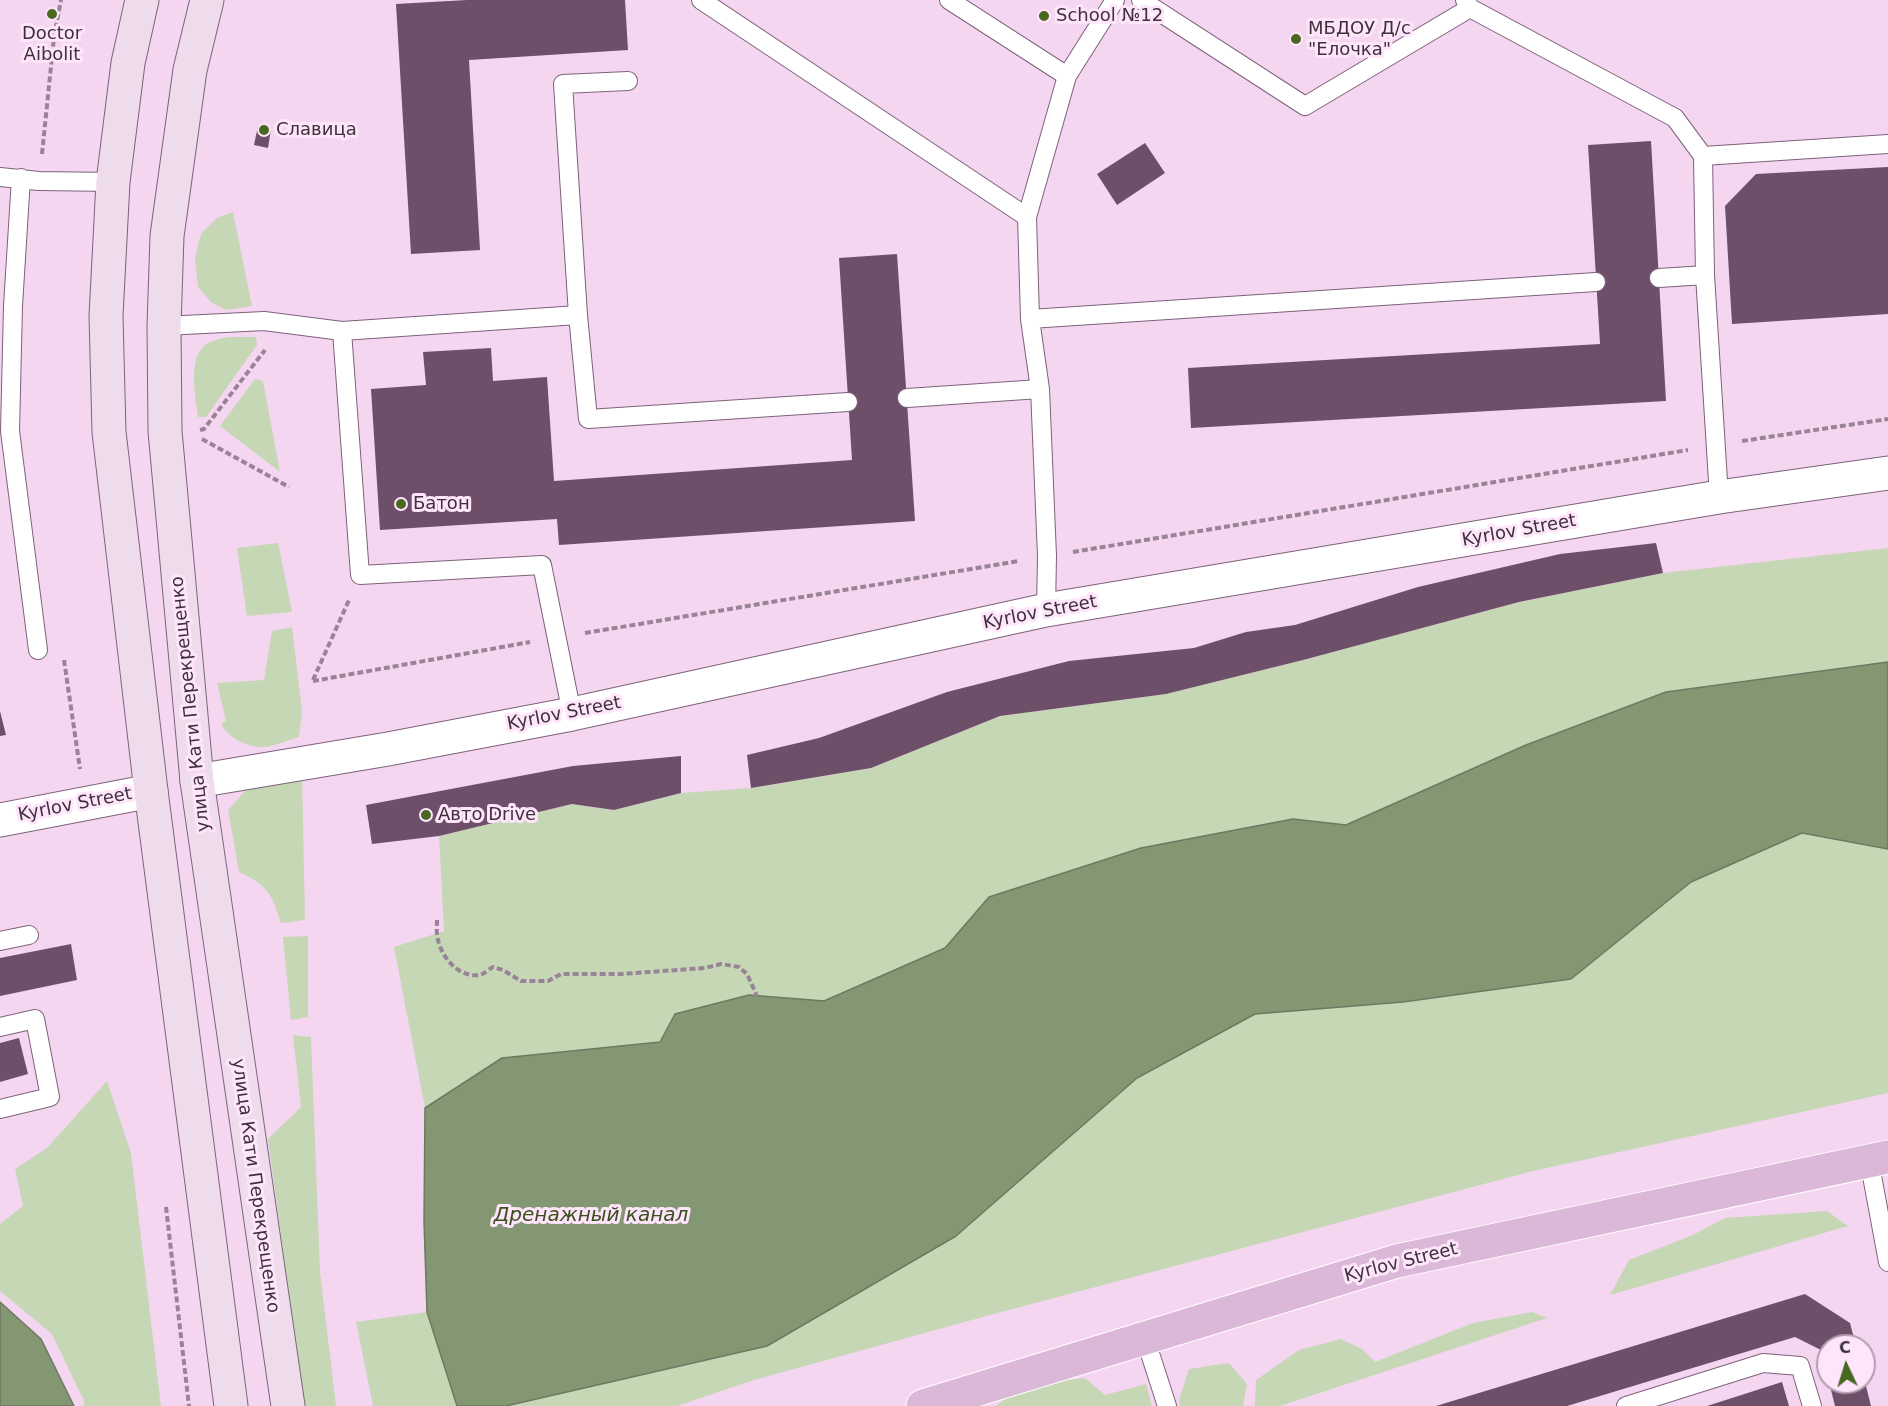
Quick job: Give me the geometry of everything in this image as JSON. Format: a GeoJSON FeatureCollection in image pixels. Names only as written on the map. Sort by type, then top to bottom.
{"type":"FeatureCollection","features":[{"type":"Feature","properties":{"kind":"main road","name":"Kyrlov Street"},"geometry":{"type":"LineString","coordinates":[[922,1406],[1397,1262],[1879,1158]]}},
{"type":"Feature","properties":{"kind":"street"},"geometry":{"type":"LineString","coordinates":[[142,0],[128,63],[113,182],[106,316],[109,432],[151,791],[231,1406]]}},
{"type":"Feature","properties":{"kind":"street","name":"улица Кати Перекрещенко"},"geometry":{"type":"LineString","coordinates":[[207,0],[190,70],[167,236],[164,326],[165,431],[196,781],[288,1406]]}},
{"type":"Feature","properties":{"kind":"street","name":"Kyrlov Street"},"geometry":{"type":"LineString","coordinates":[[196,781],[353,755],[572,714],[1046,610],[1719,497],[1888,473]]}},
{"type":"Feature","properties":{"kind":"street","name":"Kyrlov Street"},"geometry":{"type":"LineString","coordinates":[[0,820],[151,791]]}},
{"type":"Feature","properties":{"kind":"lane"},"geometry":{"type":"LineString","coordinates":[[701,0],[1027,217]]}},
{"type":"Feature","properties":{"kind":"lane"},"geometry":{"type":"LineString","coordinates":[[949,0],[1067,76]]}},
{"type":"Feature","properties":{"kind":"lane"},"geometry":{"type":"LineString","coordinates":[[1046,610],[1047,556],[1040,389],[1030,319],[1027,217],[1067,76],[1115,0]]}},
{"type":"Feature","properties":{"kind":"lane"},"geometry":{"type":"LineString","coordinates":[[1141,0],[1305,106],[1468,4],[1675,118],[1703,156],[1705,275],[1719,497]]}},
{"type":"Feature","properties":{"kind":"lane"},"geometry":{"type":"LineString","coordinates":[[628,81],[562,84],[578,315],[588,419],[848,402]]}},
{"type":"Feature","properties":{"kind":"lane"},"geometry":{"type":"LineString","coordinates":[[1703,156],[1888,144]]}},
{"type":"Feature","properties":{"kind":"lane"},"geometry":{"type":"LineString","coordinates":[[0,177],[39,181],[113,182]]}},
{"type":"Feature","properties":{"kind":"lane"},"geometry":{"type":"LineString","coordinates":[[21,178],[5,432],[38,650]]}},
{"type":"Feature","properties":{"kind":"lane"},"geometry":{"type":"LineString","coordinates":[[1659,278],[1705,275]]}},
{"type":"Feature","properties":{"kind":"lane"},"geometry":{"type":"LineString","coordinates":[[1030,319],[1596,282]]}},
{"type":"Feature","properties":{"kind":"lane"},"geometry":{"type":"LineString","coordinates":[[164,326],[264,321],[342,331],[578,315]]}},
{"type":"Feature","properties":{"kind":"lane"},"geometry":{"type":"LineString","coordinates":[[342,331],[360,575],[542,565],[572,714]]}},
{"type":"Feature","properties":{"kind":"lane"},"geometry":{"type":"LineString","coordinates":[[907,398],[1040,389]]}},
{"type":"Feature","properties":{"kind":"lane"},"geometry":{"type":"LineString","coordinates":[[0,941],[29,935]]}},
{"type":"Feature","properties":{"kind":"lane"},"geometry":{"type":"LineString","coordinates":[[0,1027],[35,1019],[50,1097],[0,1109]]}},
{"type":"Feature","properties":{"kind":"lane"},"geometry":{"type":"LineString","coordinates":[[1879,1158],[1888,1187]]}},
{"type":"Feature","properties":{"kind":"lane"},"geometry":{"type":"LineString","coordinates":[[1879,1158],[1888,1262]]}},
{"type":"Feature","properties":{"kind":"lane"},"geometry":{"type":"LineString","coordinates":[[1145,1338],[1167,1406]]}},
{"type":"Feature","properties":{"kind":"lane"},"geometry":{"type":"LineString","coordinates":[[1626,1406],[1764,1363],[1800,1366],[1812,1406]]}},
{"type":"Feature","properties":{"kind":"path"},"geometry":{"type":"LineString","coordinates":[[196,431],[204,429],[267,347]]}},
{"type":"Feature","properties":{"kind":"path"},"geometry":{"type":"LineString","coordinates":[[360,575],[313,681],[1047,556],[1715,445],[1888,419]]}},
{"type":"Feature","properties":{"kind":"path"},"geometry":{"type":"LineString","coordinates":[[199,438],[289,487]]}},
{"type":"Feature","properties":{"kind":"path"},"geometry":{"type":"LineString","coordinates":[[437,920],[437,938],[441,948],[449,962],[462,972],[480,975],[493,968],[503,970],[521,981],[548,981],[561,974],[621,974],[705,968],[721,964],[739,967],[747,974],[757,996]]}},
{"type":"Feature","properties":{"kind":"shaded area"},"geometry":{"type":"Polygon","coordinates":[[[233,212],[252,306],[226,310],[211,302],[198,287],[195,258],[201,234],[217,218],[233,212]]]}},
{"type":"Feature","properties":{"kind":"shaded area"},"geometry":{"type":"Polygon","coordinates":[[[228,337],[256,337],[257,345],[206,417],[198,417],[194,372],[198,355],[207,344],[228,337]]]}},
{"type":"Feature","properties":{"kind":"shaded area"},"geometry":{"type":"Polygon","coordinates":[[[255,379],[263,381],[280,472],[220,426],[255,379]]]}},
{"type":"Feature","properties":{"kind":"shaded area"},"geometry":{"type":"Polygon","coordinates":[[[278,543],[292,612],[247,616],[237,548],[278,543]]]}},
{"type":"Feature","properties":{"kind":"shaded area"},"geometry":{"type":"Polygon","coordinates":[[[1888,548],[1888,662],[1666,692],[1526,745],[1346,825],[1293,819],[1141,848],[989,897],[945,948],[824,1001],[749,995],[675,1014],[660,1042],[502,1058],[425,1108],[394,947],[444,931],[439,836],[572,804],[614,810],[681,793],[751,788],[871,768],[1000,716],[1166,694],[1519,602],[1663,573],[1888,548]]]}},
{"type":"Feature","properties":{"kind":"shaded area"},"geometry":{"type":"Polygon","coordinates":[[[292,627],[302,711],[299,737],[266,747],[244,743],[229,734],[221,724],[226,721],[217,683],[264,680],[272,631],[292,627]]]}},
{"type":"Feature","properties":{"kind":"shaded area"},"geometry":{"type":"Polygon","coordinates":[[[302,773],[305,920],[281,923],[268,892],[263,886],[239,872],[228,810],[246,790],[272,779],[302,773]]]}},
{"type":"Feature","properties":{"kind":"shaded area"},"geometry":{"type":"Polygon","coordinates":[[[1802,833],[1888,849],[1888,1093],[1533,1171],[990,1315],[754,1380],[677,1406],[506,1406],[767,1346],[956,1236],[1137,1078],[1255,1014],[1403,1002],[1571,979],[1691,882],[1802,833]]]}},
{"type":"Feature","properties":{"kind":"shaded area"},"geometry":{"type":"Polygon","coordinates":[[[308,936],[308,1017],[291,1020],[283,937],[308,936]]]}},
{"type":"Feature","properties":{"kind":"shaded area"},"geometry":{"type":"Polygon","coordinates":[[[293,1035],[311,1037],[320,1272],[336,1406],[304,1406],[268,1139],[301,1107],[293,1035]]]}},
{"type":"Feature","properties":{"kind":"shaded area"},"geometry":{"type":"Polygon","coordinates":[[[107,1081],[131,1153],[161,1406],[84,1406],[84,1401],[52,1334],[0,1291],[0,1224],[23,1206],[15,1169],[47,1148],[107,1081]]]}},
{"type":"Feature","properties":{"kind":"shaded area"},"geometry":{"type":"Polygon","coordinates":[[[1827,1211],[1848,1226],[1610,1295],[1629,1260],[1693,1235],[1725,1218],[1827,1211]]]}},
{"type":"Feature","properties":{"kind":"shaded area"},"geometry":{"type":"Polygon","coordinates":[[[427,1312],[457,1406],[373,1406],[356,1322],[427,1312]]]}},
{"type":"Feature","properties":{"kind":"shaded area"},"geometry":{"type":"Polygon","coordinates":[[[1532,1312],[1547,1318],[1280,1406],[1255,1406],[1256,1380],[1299,1350],[1341,1339],[1362,1349],[1375,1362],[1473,1323],[1532,1312]]]}},
{"type":"Feature","properties":{"kind":"shaded area"},"geometry":{"type":"Polygon","coordinates":[[[1229,1363],[1247,1384],[1243,1406],[1180,1406],[1179,1400],[1189,1369],[1229,1363]]]}},
{"type":"Feature","properties":{"kind":"shaded area"},"geometry":{"type":"Polygon","coordinates":[[[1085,1378],[1105,1395],[1146,1384],[1152,1406],[996,1406],[1027,1389],[1085,1378]]]}},
{"type":"Feature","properties":{"kind":"water","name":"Дренажный канал"},"geometry":{"type":"Polygon","coordinates":[[[1888,662],[1888,849],[1802,833],[1691,882],[1571,979],[1403,1002],[1255,1014],[1137,1078],[956,1236],[767,1346],[506,1406],[457,1406],[427,1312],[424,1221],[425,1108],[502,1058],[660,1042],[675,1014],[749,995],[824,1001],[945,948],[989,897],[1141,848],[1293,819],[1346,825],[1526,745],[1666,692],[1888,662]]]}},
{"type":"Feature","properties":{"kind":"water"},"geometry":{"type":"Polygon","coordinates":[[[0,1302],[41,1339],[74,1406],[0,1406],[0,1302]]]}},
{"type":"Feature","properties":{"kind":"building"},"geometry":{"type":"Polygon","coordinates":[[[467,0],[625,0],[628,50],[469,60],[480,250],[411,254],[396,4],[467,0]]]}},
{"type":"Feature","properties":{"kind":"building"},"geometry":{"type":"Polygon","coordinates":[[[258,126],[271,129],[268,148],[254,145],[258,126]]]}},
{"type":"Feature","properties":{"kind":"building"},"geometry":{"type":"Polygon","coordinates":[[[1651,141],[1666,401],[1191,428],[1188,368],[1600,344],[1588,145],[1651,141]]]}},
{"type":"Feature","properties":{"kind":"building"},"geometry":{"type":"Polygon","coordinates":[[[1145,143],[1165,173],[1117,205],[1097,174],[1145,143]]]}},
{"type":"Feature","properties":{"kind":"building"},"geometry":{"type":"Polygon","coordinates":[[[1888,167],[1888,314],[1732,324],[1725,206],[1756,174],[1888,167]]]}},
{"type":"Feature","properties":{"kind":"building"},"geometry":{"type":"Polygon","coordinates":[[[897,254],[915,521],[559,545],[557,519],[380,530],[371,389],[426,385],[423,352],[491,348],[493,381],[547,377],[554,481],[852,460],[839,258],[897,254]]]}},
{"type":"Feature","properties":{"kind":"building"},"geometry":{"type":"Polygon","coordinates":[[[1656,543],[1663,573],[1519,602],[1166,694],[1000,716],[871,768],[751,788],[747,755],[819,738],[947,692],[1069,661],[1194,648],[1246,632],[1295,625],[1418,587],[1560,554],[1656,543]]]}},
{"type":"Feature","properties":{"kind":"building"},"geometry":{"type":"Polygon","coordinates":[[[0,711],[6,735],[0,736],[0,711]]]}},
{"type":"Feature","properties":{"kind":"building"},"geometry":{"type":"Polygon","coordinates":[[[681,756],[681,793],[614,810],[572,804],[439,836],[372,844],[366,805],[573,766],[681,756]]]}},
{"type":"Feature","properties":{"kind":"building"},"geometry":{"type":"Polygon","coordinates":[[[71,944],[77,980],[0,996],[0,958],[71,944]]]}},
{"type":"Feature","properties":{"kind":"building"},"geometry":{"type":"Polygon","coordinates":[[[19,1038],[28,1074],[0,1082],[0,1043],[19,1038]]]}},
{"type":"Feature","properties":{"kind":"building"},"geometry":{"type":"Polygon","coordinates":[[[1805,1294],[1850,1323],[1853,1334],[1816,1334],[1816,1348],[1795,1337],[1567,1406],[1436,1406],[1805,1294]]]}},
{"type":"Feature","properties":{"kind":"building"},"geometry":{"type":"Polygon","coordinates":[[[1782,1382],[1789,1406],[1707,1406],[1782,1382]]]}},
{"type":"Feature","properties":{"kind":"building"},"geometry":{"type":"Polygon","coordinates":[[[1832,1394],[1868,1394],[1871,1406],[1835,1406],[1832,1394]]]}},
{"type":"Feature","properties":{"kind":"place","name":"Doctor Aibolit"},"geometry":{"type":"Point","coordinates":[52,14]}},
{"type":"Feature","properties":{"kind":"place","name":"School №12"},"geometry":{"type":"Point","coordinates":[1044,16]}},
{"type":"Feature","properties":{"kind":"place","name":"МБДОУ Д/с \"Елочка\""},"geometry":{"type":"Point","coordinates":[1296,39]}},
{"type":"Feature","properties":{"kind":"place","name":"Славица"},"geometry":{"type":"Point","coordinates":[264,130]}},
{"type":"Feature","properties":{"kind":"place","name":"Батон"},"geometry":{"type":"Point","coordinates":[401,504]}},
{"type":"Feature","properties":{"kind":"place","name":"Авто Drive"},"geometry":{"type":"Point","coordinates":[426,815]}}]}
